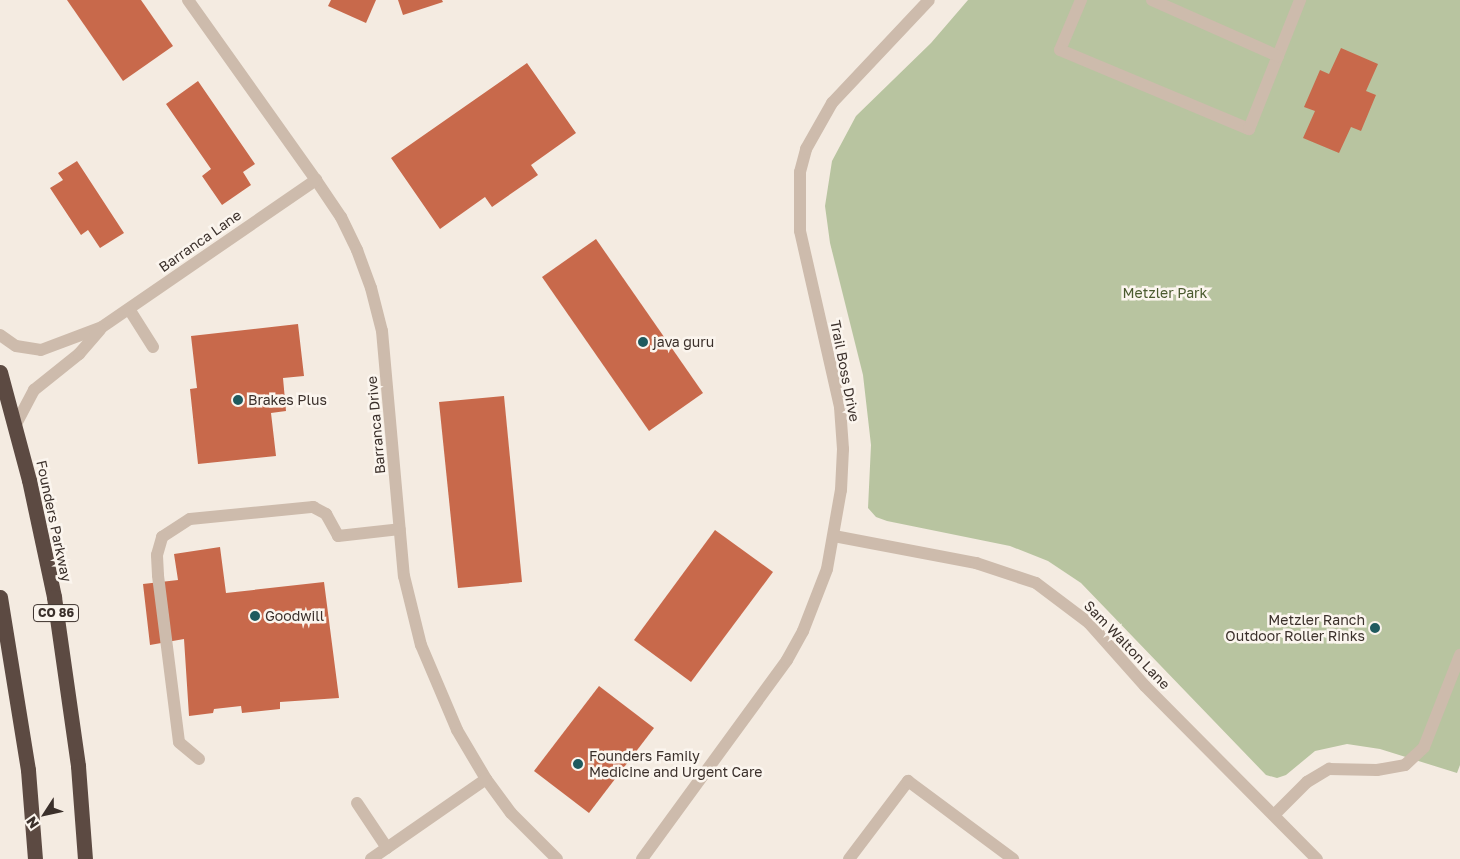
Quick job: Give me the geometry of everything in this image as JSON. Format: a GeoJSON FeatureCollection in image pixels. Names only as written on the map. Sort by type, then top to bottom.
{"type":"FeatureCollection","features":[{"type":"Feature","properties":{"kind":"highway","name":"Founders Parkway"},"geometry":{"type":"LineString","coordinates":[[0,372],[15,426],[54,597],[78,766],[85,859]]}},
{"type":"Feature","properties":{"kind":"highway"},"geometry":{"type":"LineString","coordinates":[[0,597],[28,770],[35,859]]}},
{"type":"Feature","properties":{"kind":"street","name":"Barranca Drive"},"geometry":{"type":"LineString","coordinates":[[188,0],[341,217],[372,288],[382,331],[390,392],[404,576],[421,645],[457,730],[486,779],[511,813],[557,859]]}},
{"type":"Feature","properties":{"kind":"street","name":"Trail Boss Drive"},"geometry":{"type":"LineString","coordinates":[[642,859],[787,660],[817,599],[834,536],[843,449],[840,407],[800,231],[800,172],[806,149],[832,103],[929,0]]}},
{"type":"Feature","properties":{"kind":"street"},"geometry":{"type":"LineString","coordinates":[[1081,0],[1060,50],[1249,129],[1300,0]]}},
{"type":"Feature","properties":{"kind":"street"},"geometry":{"type":"LineString","coordinates":[[1152,0],[1278,56]]}},
{"type":"Feature","properties":{"kind":"street","name":"Barranca Lane"},"geometry":{"type":"LineString","coordinates":[[15,426],[34,390],[79,354],[102,328],[316,180]]}},
{"type":"Feature","properties":{"kind":"street"},"geometry":{"type":"LineString","coordinates":[[129,309],[153,347]]}},
{"type":"Feature","properties":{"kind":"street","name":"Barranca Lane"},"geometry":{"type":"LineString","coordinates":[[0,335],[16,346],[41,350],[102,328]]}},
{"type":"Feature","properties":{"kind":"street"},"geometry":{"type":"LineString","coordinates":[[199,760],[179,742],[158,575],[157,555],[162,537],[190,519],[314,507],[326,514],[338,536],[400,530]]}},
{"type":"Feature","properties":{"kind":"street","name":"Sam Walton Lane"},"geometry":{"type":"LineString","coordinates":[[834,536],[976,563],[1010,572],[1036,583],[1089,623],[1145,686],[1317,859]]}},
{"type":"Feature","properties":{"kind":"street"},"geometry":{"type":"LineString","coordinates":[[1274,815],[1307,782],[1329,769],[1377,770],[1405,765],[1424,747],[1457,669],[1460,656]]}},
{"type":"Feature","properties":{"kind":"street"},"geometry":{"type":"LineString","coordinates":[[370,859],[486,779]]}},
{"type":"Feature","properties":{"kind":"street"},"geometry":{"type":"LineString","coordinates":[[849,859],[908,781],[1013,859]]}},
{"type":"Feature","properties":{"kind":"street"},"geometry":{"type":"LineString","coordinates":[[357,804],[387,848]]}},
{"type":"Feature","properties":{"kind":"green space","name":"Metzler Park"},"geometry":{"type":"Polygon","coordinates":[[[968,0],[1460,0],[1460,765],[1457,773],[1380,749],[1347,744],[1315,751],[1286,775],[1277,778],[1266,775],[1081,583],[1048,561],[1010,546],[887,521],[876,517],[868,508],[871,445],[863,375],[830,243],[825,206],[832,161],[856,116],[931,43],[968,0]]]}},
{"type":"Feature","properties":{"kind":"building"},"geometry":{"type":"Polygon","coordinates":[[[67,0],[141,0],[173,46],[123,81],[67,0]]]}},
{"type":"Feature","properties":{"kind":"building"},"geometry":{"type":"Polygon","coordinates":[[[331,0],[376,0],[366,23],[328,6],[331,0]]]}},
{"type":"Feature","properties":{"kind":"building"},"geometry":{"type":"Polygon","coordinates":[[[398,0],[442,0],[443,2],[403,15],[398,0]]]}},
{"type":"Feature","properties":{"kind":"building"},"geometry":{"type":"Polygon","coordinates":[[[1341,48],[1378,64],[1366,91],[1376,95],[1361,131],[1351,127],[1339,153],[1303,138],[1315,111],[1304,107],[1320,70],[1329,74],[1341,48]]]}},
{"type":"Feature","properties":{"kind":"building"},"geometry":{"type":"Polygon","coordinates":[[[527,63],[576,133],[531,165],[538,175],[492,207],[485,197],[440,229],[391,158],[527,63]]]}},
{"type":"Feature","properties":{"kind":"building"},"geometry":{"type":"Polygon","coordinates":[[[198,81],[255,164],[243,172],[251,185],[222,205],[202,176],[211,169],[166,104],[198,81]]]}},
{"type":"Feature","properties":{"kind":"building"},"geometry":{"type":"Polygon","coordinates":[[[77,161],[124,233],[100,248],[88,230],[81,235],[50,188],[63,180],[58,173],[77,161]]]}},
{"type":"Feature","properties":{"kind":"building"},"geometry":{"type":"Polygon","coordinates":[[[596,239],[703,393],[649,431],[542,277],[596,239]]]}},
{"type":"Feature","properties":{"kind":"building","name":"Brakes Plus"},"geometry":{"type":"Polygon","coordinates":[[[298,324],[304,376],[283,378],[286,411],[271,413],[276,456],[198,464],[190,389],[197,388],[191,336],[298,324]]]}},
{"type":"Feature","properties":{"kind":"building"},"geometry":{"type":"Polygon","coordinates":[[[504,396],[522,582],[458,588],[439,402],[504,396]]]}},
{"type":"Feature","properties":{"kind":"building"},"geometry":{"type":"Polygon","coordinates":[[[715,530],[773,572],[691,682],[634,640],[715,530]]]}},
{"type":"Feature","properties":{"kind":"building","name":"Goodwill"},"geometry":{"type":"Polygon","coordinates":[[[220,547],[226,593],[324,582],[339,698],[280,702],[280,709],[242,713],[241,706],[214,709],[213,713],[189,716],[184,639],[150,645],[143,584],[178,580],[174,554],[220,547]]]}},
{"type":"Feature","properties":{"kind":"building"},"geometry":{"type":"Polygon","coordinates":[[[599,686],[654,728],[589,813],[534,771],[599,686]]]}},
{"type":"Feature","properties":{"kind":"place","name":"java guru"},"geometry":{"type":"Point","coordinates":[643,342]}},
{"type":"Feature","properties":{"kind":"place","name":"Brakes Plus"},"geometry":{"type":"Point","coordinates":[238,400]}},
{"type":"Feature","properties":{"kind":"place","name":"Goodwill"},"geometry":{"type":"Point","coordinates":[255,616]}},
{"type":"Feature","properties":{"kind":"place","name":"Metzler Ranch Outdoor Roller Rinks"},"geometry":{"type":"Point","coordinates":[1375,628]}},
{"type":"Feature","properties":{"kind":"place","name":"Founders Family Medicine and Urgent Care"},"geometry":{"type":"Point","coordinates":[578,764]}}]}
